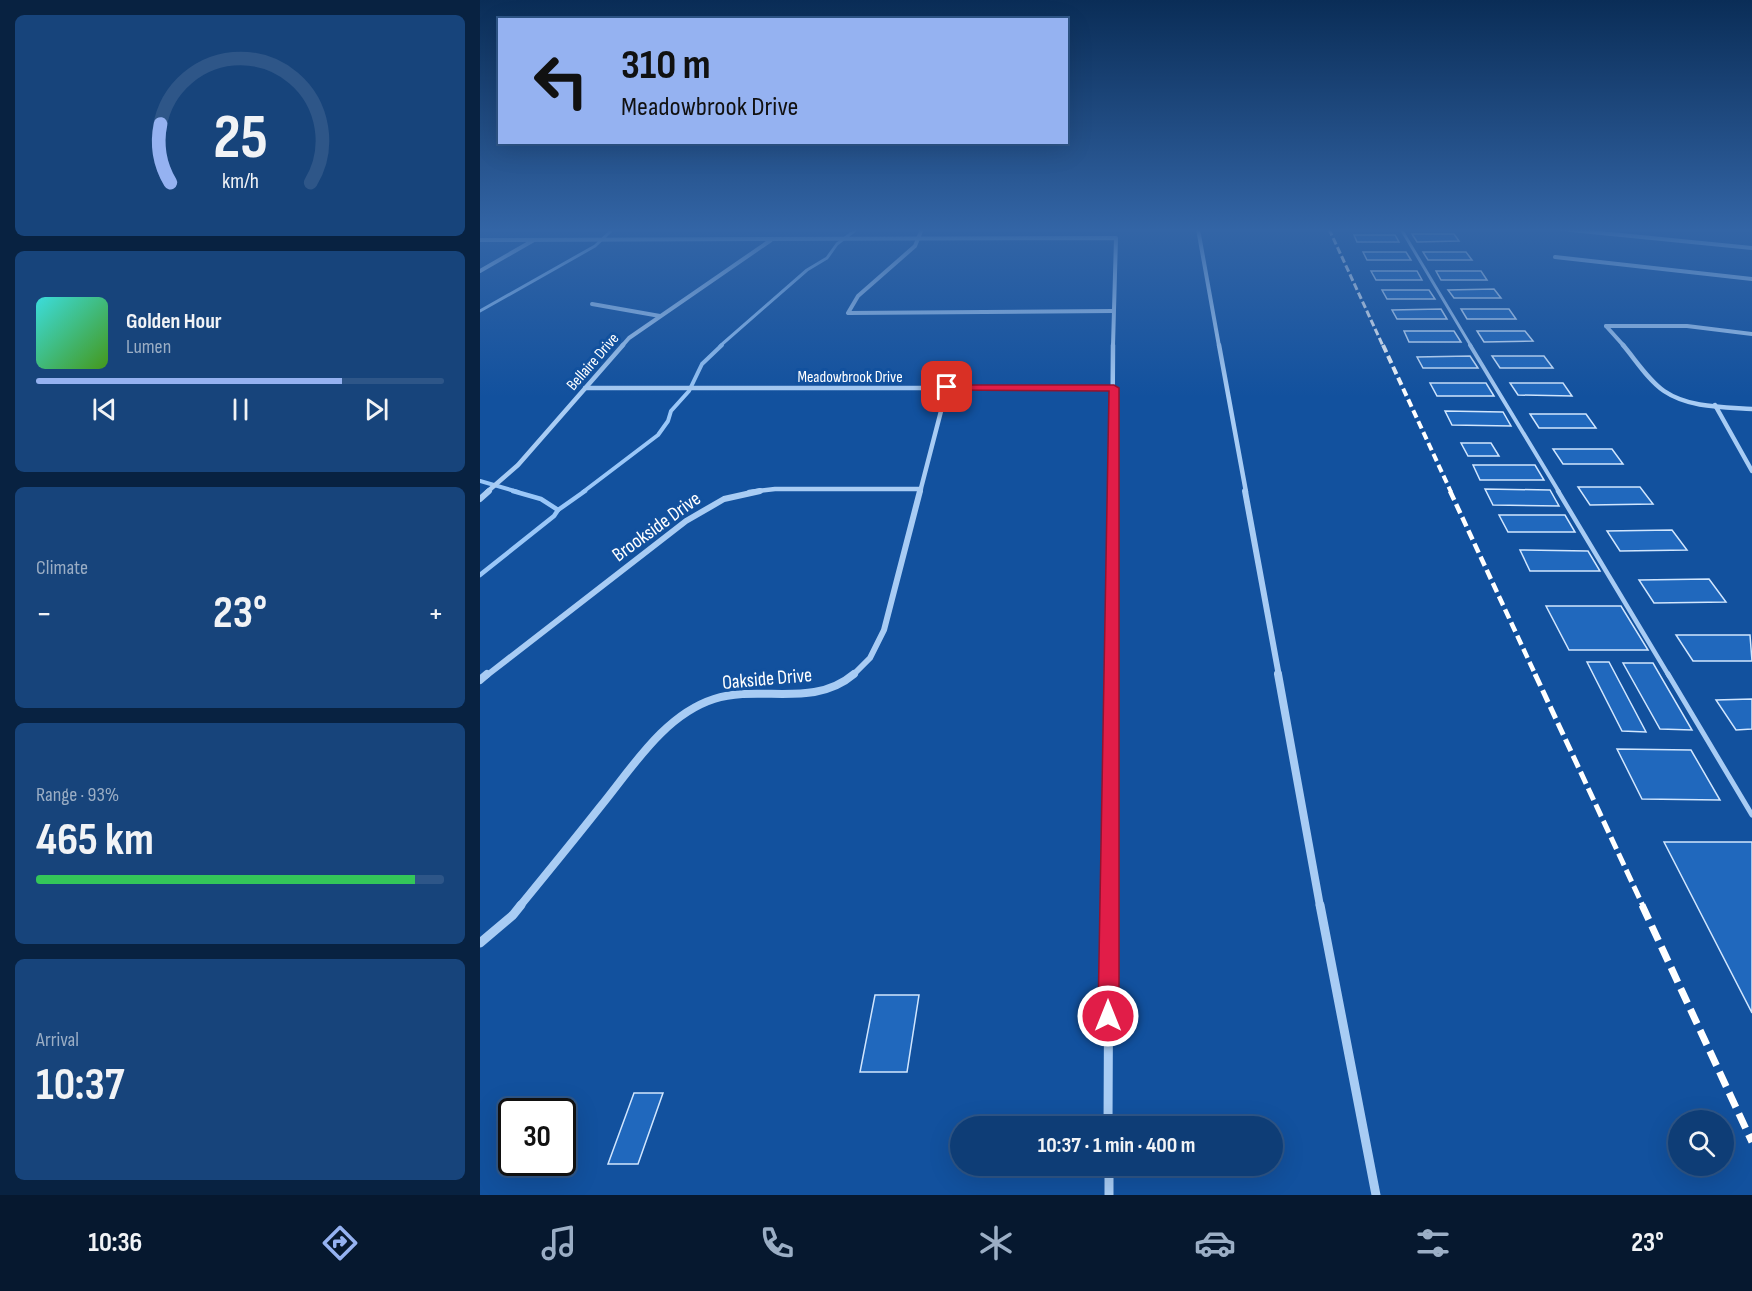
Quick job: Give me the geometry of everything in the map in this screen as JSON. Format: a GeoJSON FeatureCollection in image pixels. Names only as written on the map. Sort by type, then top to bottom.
{"type":"FeatureCollection","features":[{"type":"Feature","properties":{"kind":"street","name":"Bellaire Drive"},"geometry":{"type":"LineString","coordinates":[[480,499],[512,472],[624,342],[706,285]]}},
{"type":"Feature","properties":{"kind":"street"},"geometry":{"type":"LineString","coordinates":[[871,285],[858,296],[848,313],[1113,311]]}},
{"type":"Feature","properties":{"kind":"street"},"geometry":{"type":"LineString","coordinates":[[1108,1116],[1114,285]]}},
{"type":"Feature","properties":{"kind":"street"},"geometry":{"type":"LineString","coordinates":[[1208,285],[1335,987],[1376,1195]]}},
{"type":"Feature","properties":{"kind":"street"},"geometry":{"type":"LineString","coordinates":[[592,304],[660,316]]}},
{"type":"Feature","properties":{"kind":"street"},"geometry":{"type":"LineString","coordinates":[[1752,334],[1687,326],[1606,326],[1662,390],[1687,401],[1752,410]]}},
{"type":"Feature","properties":{"kind":"street","name":"Oakside Drive"},"geometry":{"type":"LineString","coordinates":[[480,943],[513,915],[650,746],[677,717],[725,696],[795,695],[824,690],[846,680],[865,666],[878,649],[884,630],[947,387]]}},
{"type":"Feature","properties":{"kind":"street","name":"Meadowbrook Drive"},"geometry":{"type":"LineString","coordinates":[[585,388],[1114,388]]}},
{"type":"Feature","properties":{"kind":"street"},"geometry":{"type":"LineString","coordinates":[[1715,405],[1752,471]]}},
{"type":"Feature","properties":{"kind":"street","name":"Brookside Drive"},"geometry":{"type":"LineString","coordinates":[[480,680],[686,521],[724,499],[750,492],[775,489],[921,489]]}},
{"type":"Feature","properties":{"kind":"street"},"geometry":{"type":"LineString","coordinates":[[1108,1176],[1108,1195]]}},
{"type":"Feature","properties":{"kind":"lane"},"geometry":{"type":"LineString","coordinates":[[1434,285],[1752,815]]}},
{"type":"Feature","properties":{"kind":"building"},"geometry":{"type":"Polygon","coordinates":[[[1494,289],[1501,298],[1454,298],[1448,290],[1494,289]]]}},
{"type":"Feature","properties":{"kind":"building"},"geometry":{"type":"Polygon","coordinates":[[[1382,290],[1429,290],[1435,299],[1387,299],[1382,290]]]}},
{"type":"Feature","properties":{"kind":"building"},"geometry":{"type":"Polygon","coordinates":[[[1441,309],[1447,319],[1397,319],[1392,310],[1441,309]]]}},
{"type":"Feature","properties":{"kind":"building"},"geometry":{"type":"Polygon","coordinates":[[[1461,309],[1509,309],[1516,319],[1467,319],[1461,309]]]}},
{"type":"Feature","properties":{"kind":"building"},"geometry":{"type":"Polygon","coordinates":[[[1404,331],[1454,331],[1461,342],[1409,342],[1404,331]]]}},
{"type":"Feature","properties":{"kind":"building"},"geometry":{"type":"Polygon","coordinates":[[[1477,331],[1525,331],[1533,341],[1484,342],[1477,331]]]}},
{"type":"Feature","properties":{"kind":"building"},"geometry":{"type":"Polygon","coordinates":[[[1470,356],[1478,368],[1423,368],[1417,357],[1470,356]]]}},
{"type":"Feature","properties":{"kind":"building"},"geometry":{"type":"Polygon","coordinates":[[[1492,356],[1544,356],[1553,368],[1500,368],[1492,356]]]}},
{"type":"Feature","properties":{"kind":"building"},"geometry":{"type":"Polygon","coordinates":[[[1430,383],[1486,383],[1494,396],[1437,396],[1430,383]]]}},
{"type":"Feature","properties":{"kind":"building"},"geometry":{"type":"Polygon","coordinates":[[[1510,383],[1563,383],[1572,396],[1518,395],[1510,383]]]}},
{"type":"Feature","properties":{"kind":"building"},"geometry":{"type":"Polygon","coordinates":[[[1445,411],[1503,412],[1511,426],[1452,425],[1445,411]]]}},
{"type":"Feature","properties":{"kind":"building"},"geometry":{"type":"Polygon","coordinates":[[[1530,414],[1586,414],[1596,428],[1539,428],[1530,414]]]}},
{"type":"Feature","properties":{"kind":"building"},"geometry":{"type":"Polygon","coordinates":[[[1461,443],[1491,443],[1499,456],[1468,456],[1461,443]]]}},
{"type":"Feature","properties":{"kind":"building"},"geometry":{"type":"Polygon","coordinates":[[[1553,449],[1612,449],[1623,464],[1563,464],[1553,449]]]}},
{"type":"Feature","properties":{"kind":"building"},"geometry":{"type":"Polygon","coordinates":[[[1473,465],[1535,465],[1544,480],[1480,480],[1473,465]]]}},
{"type":"Feature","properties":{"kind":"building"},"geometry":{"type":"Polygon","coordinates":[[[1578,487],[1640,487],[1653,504],[1590,505],[1578,487]]]}},
{"type":"Feature","properties":{"kind":"building"},"geometry":{"type":"Polygon","coordinates":[[[1485,489],[1550,490],[1559,506],[1493,505],[1485,489]]]}},
{"type":"Feature","properties":{"kind":"building"},"geometry":{"type":"Polygon","coordinates":[[[1499,515],[1565,515],[1575,532],[1508,532],[1499,515]]]}},
{"type":"Feature","properties":{"kind":"building"},"geometry":{"type":"Polygon","coordinates":[[[1672,530],[1687,550],[1620,551],[1607,531],[1672,530]]]}},
{"type":"Feature","properties":{"kind":"building"},"geometry":{"type":"Polygon","coordinates":[[[1520,550],[1588,551],[1600,571],[1530,571],[1520,550]]]}},
{"type":"Feature","properties":{"kind":"building"},"geometry":{"type":"Polygon","coordinates":[[[1709,579],[1726,602],[1654,603],[1639,580],[1709,579]]]}},
{"type":"Feature","properties":{"kind":"building"},"geometry":{"type":"Polygon","coordinates":[[[1546,606],[1621,606],[1648,650],[1569,650],[1546,606]]]}},
{"type":"Feature","properties":{"kind":"building"},"geometry":{"type":"Polygon","coordinates":[[[1676,635],[1750,635],[1752,661],[1693,661],[1676,635]]]}},
{"type":"Feature","properties":{"kind":"building"},"geometry":{"type":"Polygon","coordinates":[[[1587,662],[1609,662],[1646,732],[1622,731],[1587,662]]]}},
{"type":"Feature","properties":{"kind":"building"},"geometry":{"type":"Polygon","coordinates":[[[1623,663],[1653,663],[1692,730],[1660,729],[1623,663]]]}},
{"type":"Feature","properties":{"kind":"building"},"geometry":{"type":"Polygon","coordinates":[[[1752,699],[1752,729],[1736,730],[1716,700],[1752,699]]]}},
{"type":"Feature","properties":{"kind":"building"},"geometry":{"type":"Polygon","coordinates":[[[1617,749],[1691,750],[1720,800],[1642,799],[1617,749]]]}},
{"type":"Feature","properties":{"kind":"building"},"geometry":{"type":"Polygon","coordinates":[[[1664,842],[1752,842],[1752,1013],[1664,842]]]}},
{"type":"Feature","properties":{"kind":"building"},"geometry":{"type":"Polygon","coordinates":[[[875,995],[919,995],[907,1072],[860,1072],[875,995]]]}},
{"type":"Feature","properties":{"kind":"building"},"geometry":{"type":"Polygon","coordinates":[[[634,1093],[663,1093],[638,1164],[608,1164],[634,1093]]]}},
{"type":"Feature","properties":{"kind":"waterway"},"geometry":{"type":"LineString","coordinates":[[480,311],[526,285]]}},
{"type":"Feature","properties":{"kind":"waterway"},"geometry":{"type":"LineString","coordinates":[[720,346],[790,285]]}},
{"type":"Feature","properties":{"kind":"waterway"},"geometry":{"type":"LineString","coordinates":[[583,492],[658,435],[668,421],[671,411],[689,391],[702,364],[722,345]]}},
{"type":"Feature","properties":{"kind":"waterway"},"geometry":{"type":"LineString","coordinates":[[480,481],[518,492]]}},
{"type":"Feature","properties":{"kind":"waterway"},"geometry":{"type":"LineString","coordinates":[[513,491],[541,499],[558,510]]}},
{"type":"Feature","properties":{"kind":"waterway"},"geometry":{"type":"LineString","coordinates":[[558,510],[585,491]]}},
{"type":"Feature","properties":{"kind":"waterway"},"geometry":{"type":"LineString","coordinates":[[480,575],[554,516],[558,510]]}},
{"type":"Feature","properties":{"kind":"railway"},"geometry":{"type":"LineString","coordinates":[[1355,285],[1383,346]]}},
{"type":"Feature","properties":{"kind":"railway"},"geometry":{"type":"LineString","coordinates":[[1383,345],[1451,492]]}},
{"type":"Feature","properties":{"kind":"railway"},"geometry":{"type":"LineString","coordinates":[[1450,491],[1536,676]]}},
{"type":"Feature","properties":{"kind":"railway"},"geometry":{"type":"LineString","coordinates":[[1535,674],[1643,906]]}},
{"type":"Feature","properties":{"kind":"railway"},"geometry":{"type":"LineString","coordinates":[[1642,905],[1752,1142]]}},
{"type":"Feature","properties":{"kind":"route"},"geometry":{"type":"LineString","coordinates":[[947,387],[1114,388],[1108,1016]]}}]}
